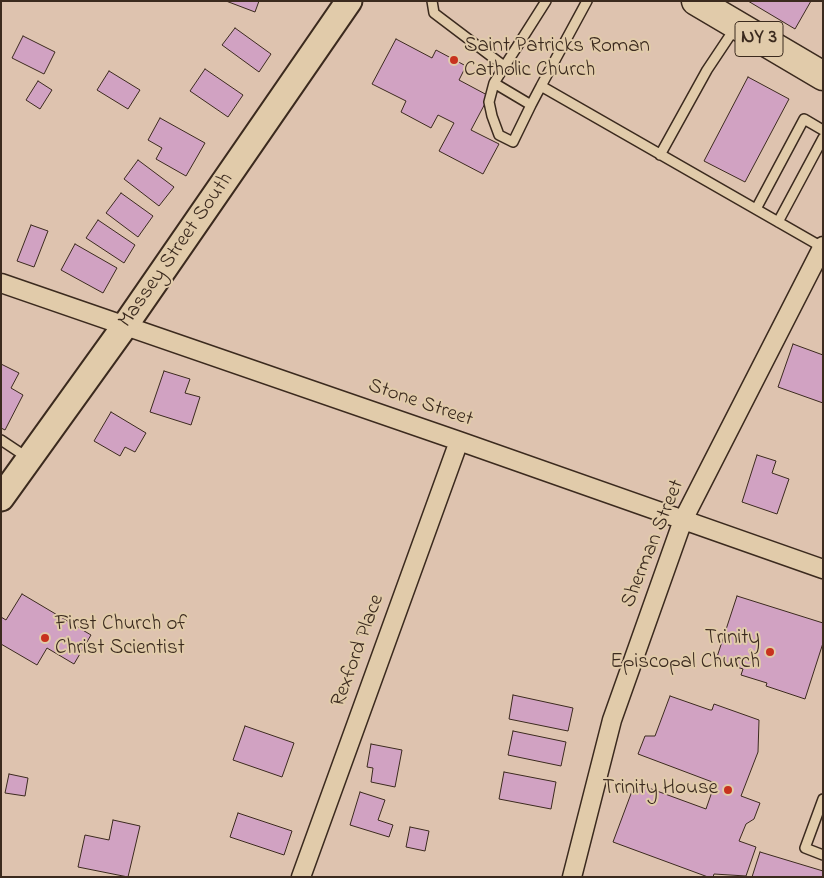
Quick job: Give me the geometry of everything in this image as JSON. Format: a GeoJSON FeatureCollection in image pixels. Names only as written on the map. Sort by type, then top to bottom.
{"type":"FeatureCollection","features":[{"type":"Feature","properties":{"kind":"highway","name":"NY 3"},"geometry":{"type":"LineString","coordinates":[[696,1],[823,76]]}},
{"type":"Feature","properties":{"kind":"main road","name":"Massey Street South"},"geometry":{"type":"LineString","coordinates":[[1,498],[124,327],[349,1]]}},
{"type":"Feature","properties":{"kind":"street","name":"Sherman Street"},"geometry":{"type":"LineString","coordinates":[[572,877],[612,720],[683,520],[822,246]]}},
{"type":"Feature","properties":{"kind":"street","name":"Stone Street"},"geometry":{"type":"LineString","coordinates":[[1,284],[459,441],[823,569]]}},
{"type":"Feature","properties":{"kind":"street","name":"Rexford Place"},"geometry":{"type":"LineString","coordinates":[[301,877],[459,441]]}},
{"type":"Feature","properties":{"kind":"lane"},"geometry":{"type":"LineString","coordinates":[[432,1],[434,13],[504,66]]}},
{"type":"Feature","properties":{"kind":"lane"},"geometry":{"type":"LineString","coordinates":[[546,1],[494,83],[489,102],[499,135],[513,142],[587,1]]}},
{"type":"Feature","properties":{"kind":"lane"},"geometry":{"type":"LineString","coordinates":[[660,155],[706,70],[736,26]]}},
{"type":"Feature","properties":{"kind":"lane"},"geometry":{"type":"LineString","coordinates":[[494,83],[531,105]]}},
{"type":"Feature","properties":{"kind":"lane"},"geometry":{"type":"LineString","coordinates":[[541,86],[822,246]]}},
{"type":"Feature","properties":{"kind":"lane"},"geometry":{"type":"LineString","coordinates":[[756,210],[804,118],[823,130]]}},
{"type":"Feature","properties":{"kind":"lane"},"geometry":{"type":"LineString","coordinates":[[778,222],[823,138]]}},
{"type":"Feature","properties":{"kind":"lane"},"geometry":{"type":"LineString","coordinates":[[1,440],[29,459]]}},
{"type":"Feature","properties":{"kind":"lane"},"geometry":{"type":"LineString","coordinates":[[823,799],[805,848],[823,855]]}},
{"type":"Feature","properties":{"kind":"building"},"geometry":{"type":"Polygon","coordinates":[[[226,1],[259,1],[255,12],[226,1]]]}},
{"type":"Feature","properties":{"kind":"building"},"geometry":{"type":"Polygon","coordinates":[[[748,1],[811,1],[795,29],[748,1]]]}},
{"type":"Feature","properties":{"kind":"building"},"geometry":{"type":"Polygon","coordinates":[[[235,28],[271,54],[259,72],[222,45],[235,28]]]}},
{"type":"Feature","properties":{"kind":"building"},"geometry":{"type":"Polygon","coordinates":[[[23,36],[55,52],[44,74],[12,58],[23,36]]]}},
{"type":"Feature","properties":{"kind":"building"},"geometry":{"type":"Polygon","coordinates":[[[396,39],[432,58],[436,50],[466,66],[459,80],[489,96],[471,130],[499,144],[483,174],[439,151],[454,123],[438,115],[431,128],[401,112],[406,101],[372,84],[396,39]]]}},
{"type":"Feature","properties":{"kind":"building"},"geometry":{"type":"Polygon","coordinates":[[[205,69],[243,95],[228,117],[190,91],[205,69]]]}},
{"type":"Feature","properties":{"kind":"building"},"geometry":{"type":"Polygon","coordinates":[[[109,71],[140,90],[128,109],[97,90],[109,71]]]}},
{"type":"Feature","properties":{"kind":"building"},"geometry":{"type":"Polygon","coordinates":[[[748,77],[789,99],[745,182],[704,161],[748,77]]]}},
{"type":"Feature","properties":{"kind":"building"},"geometry":{"type":"Polygon","coordinates":[[[38,81],[52,90],[40,109],[26,100],[38,81]]]}},
{"type":"Feature","properties":{"kind":"building"},"geometry":{"type":"Polygon","coordinates":[[[160,118],[205,143],[186,176],[156,159],[162,148],[148,140],[160,118]]]}},
{"type":"Feature","properties":{"kind":"building"},"geometry":{"type":"Polygon","coordinates":[[[138,160],[174,187],[159,206],[124,179],[138,160]]]}},
{"type":"Feature","properties":{"kind":"building"},"geometry":{"type":"Polygon","coordinates":[[[121,193],[153,216],[138,237],[106,213],[121,193]]]}},
{"type":"Feature","properties":{"kind":"building"},"geometry":{"type":"Polygon","coordinates":[[[98,220],[135,245],[124,263],[86,238],[98,220]]]}},
{"type":"Feature","properties":{"kind":"building"},"geometry":{"type":"Polygon","coordinates":[[[31,225],[48,231],[34,267],[17,261],[31,225]]]}},
{"type":"Feature","properties":{"kind":"building"},"geometry":{"type":"Polygon","coordinates":[[[75,244],[117,268],[103,293],[61,270],[75,244]]]}},
{"type":"Feature","properties":{"kind":"building"},"geometry":{"type":"Polygon","coordinates":[[[793,344],[823,355],[823,403],[778,387],[793,344]]]}},
{"type":"Feature","properties":{"kind":"building"},"geometry":{"type":"Polygon","coordinates":[[[1,364],[19,373],[11,388],[23,395],[5,430],[1,428],[1,364]]]}},
{"type":"Feature","properties":{"kind":"building"},"geometry":{"type":"Polygon","coordinates":[[[164,371],[190,379],[185,393],[200,397],[191,425],[150,412],[164,371]]]}},
{"type":"Feature","properties":{"kind":"building"},"geometry":{"type":"Polygon","coordinates":[[[111,412],[146,433],[135,452],[125,447],[120,456],[94,441],[111,412]]]}},
{"type":"Feature","properties":{"kind":"building"},"geometry":{"type":"Polygon","coordinates":[[[757,455],[776,461],[772,473],[789,479],[777,514],[742,502],[757,455]]]}},
{"type":"Feature","properties":{"kind":"building"},"geometry":{"type":"Polygon","coordinates":[[[22,594],[91,635],[74,664],[47,648],[37,665],[1,644],[1,617],[6,620],[22,594]]]}},
{"type":"Feature","properties":{"kind":"building","name":"Trinity Episcopal Church"},"geometry":{"type":"Polygon","coordinates":[[[737,596],[823,623],[823,643],[805,699],[766,686],[767,683],[741,675],[743,669],[716,660],[737,596]]]}},
{"type":"Feature","properties":{"kind":"building"},"geometry":{"type":"Polygon","coordinates":[[[513,695],[573,708],[568,731],[509,719],[513,695]]]}},
{"type":"Feature","properties":{"kind":"building","name":"Trinity House"},"geometry":{"type":"Polygon","coordinates":[[[670,696],[710,710],[712,710],[714,704],[759,720],[758,752],[741,796],[760,803],[754,819],[746,824],[739,841],[756,847],[746,876],[714,874],[713,877],[708,877],[613,842],[635,783],[706,809],[715,783],[638,754],[645,736],[655,736],[670,696]]]}},
{"type":"Feature","properties":{"kind":"building"},"geometry":{"type":"Polygon","coordinates":[[[245,726],[294,743],[282,777],[233,760],[245,726]]]}},
{"type":"Feature","properties":{"kind":"building"},"geometry":{"type":"Polygon","coordinates":[[[513,731],[566,742],[561,766],[508,755],[513,731]]]}},
{"type":"Feature","properties":{"kind":"building"},"geometry":{"type":"Polygon","coordinates":[[[371,744],[402,750],[395,787],[371,782],[373,768],[367,767],[371,744]]]}},
{"type":"Feature","properties":{"kind":"building"},"geometry":{"type":"Polygon","coordinates":[[[504,772],[556,782],[551,809],[499,799],[504,772]]]}},
{"type":"Feature","properties":{"kind":"building"},"geometry":{"type":"Polygon","coordinates":[[[9,774],[28,778],[25,796],[5,793],[9,774]]]}},
{"type":"Feature","properties":{"kind":"building"},"geometry":{"type":"Polygon","coordinates":[[[360,792],[385,800],[378,820],[393,825],[389,837],[350,825],[360,792]]]}},
{"type":"Feature","properties":{"kind":"building"},"geometry":{"type":"Polygon","coordinates":[[[238,813],[292,831],[284,855],[230,837],[238,813]]]}},
{"type":"Feature","properties":{"kind":"building"},"geometry":{"type":"Polygon","coordinates":[[[113,820],[140,826],[128,877],[78,867],[85,835],[109,840],[113,820]]]}},
{"type":"Feature","properties":{"kind":"building"},"geometry":{"type":"Polygon","coordinates":[[[410,827],[429,831],[425,851],[406,847],[410,827]]]}},
{"type":"Feature","properties":{"kind":"building"},"geometry":{"type":"Polygon","coordinates":[[[760,852],[823,871],[823,877],[752,877],[760,852]]]}},
{"type":"Feature","properties":{"kind":"place","name":"Saint Patricks Roman Catholic Church"},"geometry":{"type":"Point","coordinates":[454,60]}},
{"type":"Feature","properties":{"kind":"place","name":"First Church of Christ Scientist"},"geometry":{"type":"Point","coordinates":[45,638]}},
{"type":"Feature","properties":{"kind":"place","name":"Trinity Episcopal Church"},"geometry":{"type":"Point","coordinates":[770,652]}},
{"type":"Feature","properties":{"kind":"place","name":"Trinity House"},"geometry":{"type":"Point","coordinates":[728,790]}}]}
